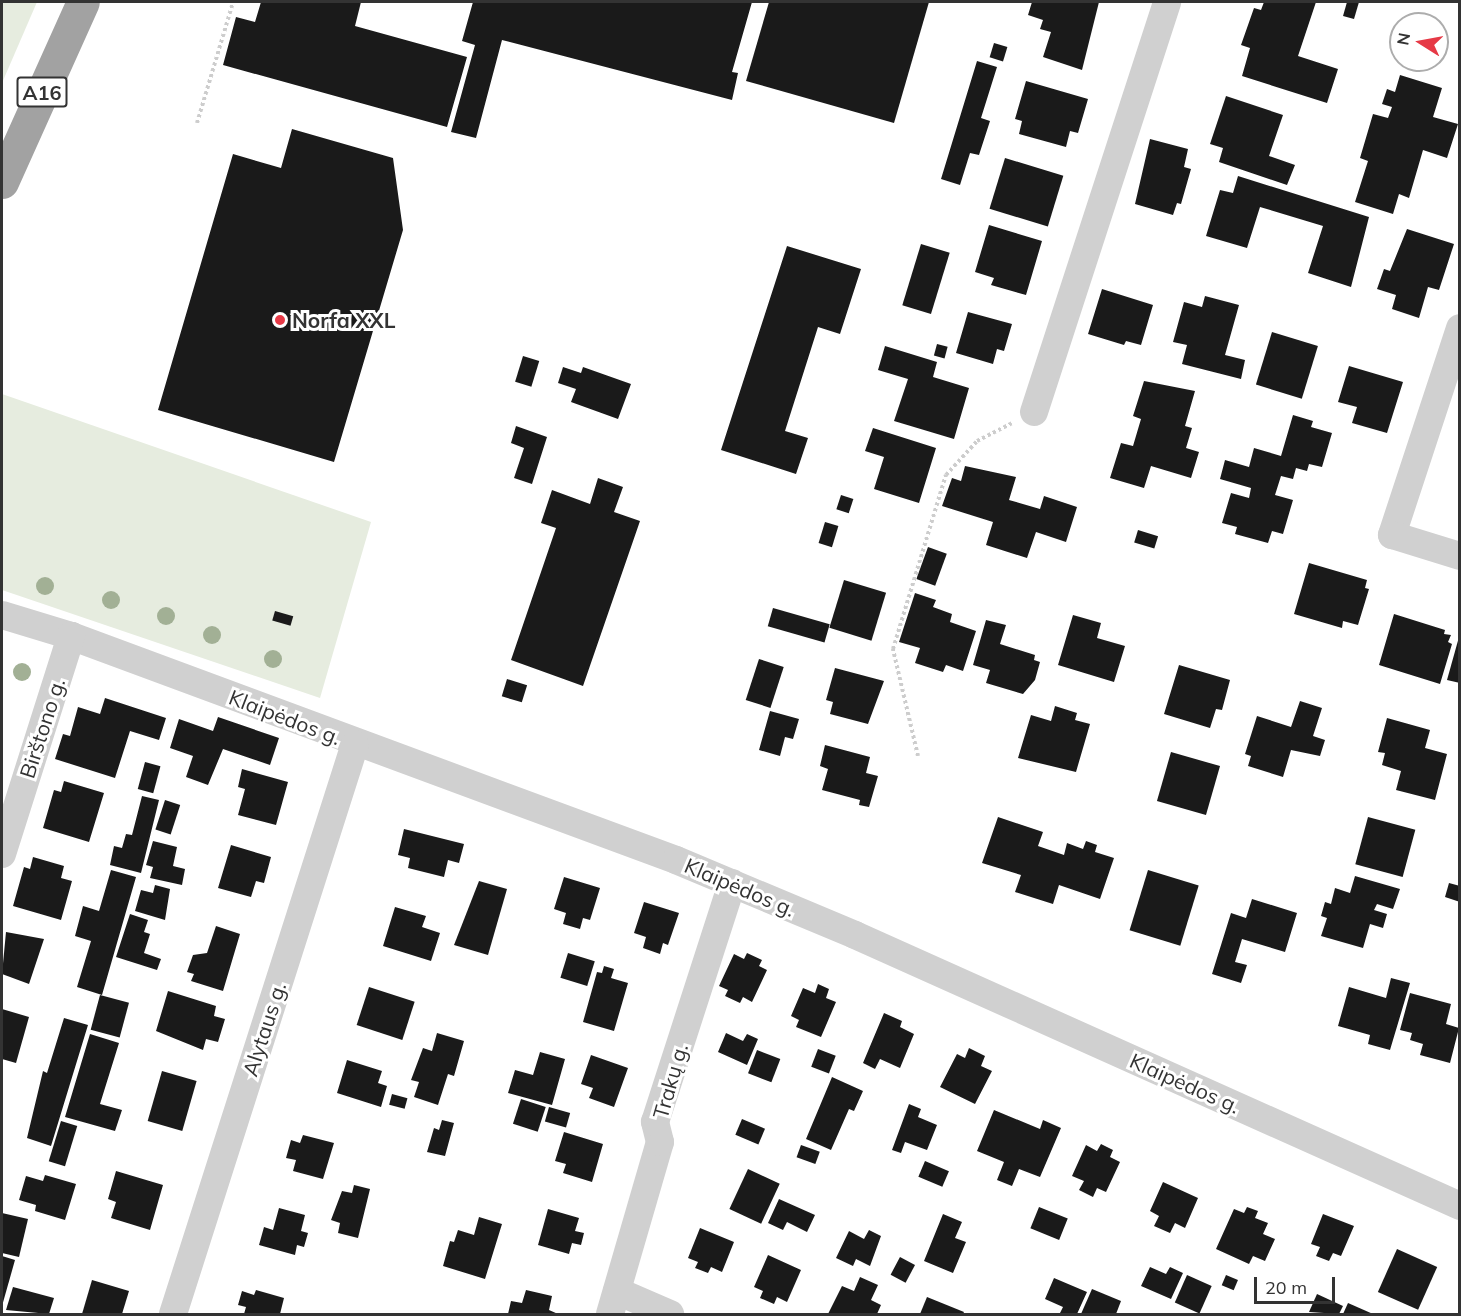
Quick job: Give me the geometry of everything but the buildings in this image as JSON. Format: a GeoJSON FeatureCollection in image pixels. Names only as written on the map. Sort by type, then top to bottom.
{"type":"FeatureCollection","features":[{"type":"Feature","properties":{"kind":"highway","name":"A16"},"geometry":{"type":"LineString","coordinates":[[2,182],[83,2]]}},
{"type":"Feature","properties":{"kind":"street"},"geometry":{"type":"LineString","coordinates":[[1034,412],[1167,2]]}},
{"type":"Feature","properties":{"kind":"street"},"geometry":{"type":"LineString","coordinates":[[1460,328],[1392,535],[1460,556]]}},
{"type":"Feature","properties":{"kind":"street","name":"Klaipėdos g."},"geometry":{"type":"LineString","coordinates":[[2,615],[71,636],[732,883],[1460,1206]]}},
{"type":"Feature","properties":{"kind":"street","name":"Birštono g."},"geometry":{"type":"LineString","coordinates":[[2,854],[71,636]]}},
{"type":"Feature","properties":{"kind":"street","name":"Alytaus g."},"geometry":{"type":"LineString","coordinates":[[173,1314],[355,744]]}},
{"type":"Feature","properties":{"kind":"street","name":"Trakų g."},"geometry":{"type":"LineString","coordinates":[[613,1303],[660,1142],[655,1122],[732,883]]}},
{"type":"Feature","properties":{"kind":"street"},"geometry":{"type":"LineString","coordinates":[[613,1303],[670,1314]]}},
{"type":"Feature","properties":{"kind":"path"},"geometry":{"type":"LineString","coordinates":[[197,123],[233,2]]}},
{"type":"Feature","properties":{"kind":"path"},"geometry":{"type":"LineString","coordinates":[[918,756],[893,649],[946,475],[977,441],[1034,412]]}},
{"type":"Feature","properties":{"kind":"shaded area"},"geometry":{"type":"Polygon","coordinates":[[[2,2],[37,2],[2,83],[2,2]]]}},
{"type":"Feature","properties":{"kind":"shaded area"},"geometry":{"type":"Polygon","coordinates":[[[2,394],[371,522],[320,698],[2,590],[2,394]]]}},
{"type":"Feature","properties":{"kind":"place","name":"Norfa XXL"},"geometry":{"type":"Point","coordinates":[280,320]}}]}
